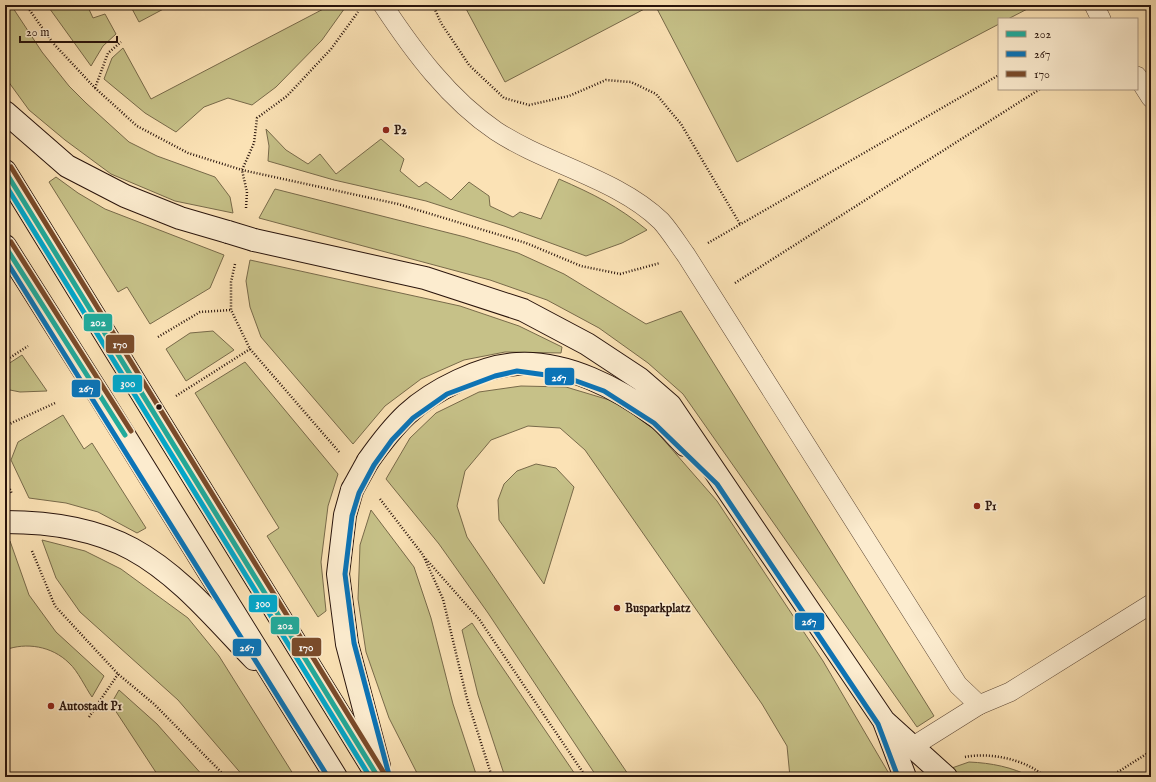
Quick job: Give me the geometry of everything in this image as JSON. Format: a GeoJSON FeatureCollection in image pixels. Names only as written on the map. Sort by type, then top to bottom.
{"type":"FeatureCollection","features":[{"type":"Feature","properties":{"kind":"main road"},"geometry":{"type":"LineString","coordinates":[[5,112],[67,166],[125,196],[180,218],[254,240],[425,278],[523,310],[587,344],[640,379],[670,405],[884,721],[940,772]]}},
{"type":"Feature","properties":{"kind":"main road"},"geometry":{"type":"LineString","coordinates":[[5,172],[378,777]]}},
{"type":"Feature","properties":{"kind":"main road"},"geometry":{"type":"LineString","coordinates":[[5,246],[284,690],[336,777]]}},
{"type":"Feature","properties":{"kind":"main road"},"geometry":{"type":"LineString","coordinates":[[382,777],[347,644],[338,574],[345,515],[352,490],[368,461],[387,435],[408,413],[444,388],[493,368],[517,364],[570,371],[607,385],[658,417],[722,480]]}},
{"type":"Feature","properties":{"kind":"main road"},"geometry":{"type":"LineString","coordinates":[[5,522],[61,526],[108,539],[145,557],[167,573],[200,604],[284,690]]}},
{"type":"Feature","properties":{"kind":"main road"},"geometry":{"type":"LineString","coordinates":[[884,721],[905,777]]}},
{"type":"Feature","properties":{"kind":"lane"},"geometry":{"type":"LineString","coordinates":[[383,5],[421,58],[472,113],[497,131],[533,151],[614,189],[637,203],[661,222],[686,255],[958,684],[979,705]]}},
{"type":"Feature","properties":{"kind":"lane"},"geometry":{"type":"LineString","coordinates":[[1094,5],[1101,18]]}},
{"type":"Feature","properties":{"kind":"lane"},"geometry":{"type":"LineString","coordinates":[[1138,78],[1151,98]]}},
{"type":"Feature","properties":{"kind":"lane"},"geometry":{"type":"LineString","coordinates":[[912,747],[979,705],[1010,692],[1151,604]]}},
{"type":"Feature","properties":{"kind":"path"},"geometry":{"type":"LineString","coordinates":[[26,5],[53,42],[95,88],[137,126],[188,154],[242,170],[398,204],[526,243],[581,266],[620,274],[686,255],[998,76]]}},
{"type":"Feature","properties":{"kind":"path"},"geometry":{"type":"LineString","coordinates":[[433,5],[441,23],[469,65],[504,98],[529,105],[569,96],[606,80],[631,82],[656,94],[681,124],[740,224]]}},
{"type":"Feature","properties":{"kind":"path"},"geometry":{"type":"LineString","coordinates":[[246,215],[247,192],[242,170],[254,142],[257,118],[287,96],[331,49],[358,11]]}},
{"type":"Feature","properties":{"kind":"path"},"geometry":{"type":"LineString","coordinates":[[95,88],[108,53],[121,42]]}},
{"type":"Feature","properties":{"kind":"path"},"geometry":{"type":"LineString","coordinates":[[712,297],[1038,90]]}},
{"type":"Feature","properties":{"kind":"path"},"geometry":{"type":"LineString","coordinates":[[237,258],[231,282],[231,310],[250,349],[340,454]]}},
{"type":"Feature","properties":{"kind":"path"},"geometry":{"type":"LineString","coordinates":[[158,337],[200,312],[231,310]]}},
{"type":"Feature","properties":{"kind":"path"},"geometry":{"type":"LineString","coordinates":[[5,361],[28,346]]}},
{"type":"Feature","properties":{"kind":"path"},"geometry":{"type":"LineString","coordinates":[[170,400],[250,349]]}},
{"type":"Feature","properties":{"kind":"path"},"geometry":{"type":"LineString","coordinates":[[5,426],[55,403]]}},
{"type":"Feature","properties":{"kind":"path"},"geometry":{"type":"LineString","coordinates":[[5,478],[14,500]]}},
{"type":"Feature","properties":{"kind":"path"},"geometry":{"type":"LineString","coordinates":[[377,495],[423,555],[479,619],[586,777]]}},
{"type":"Feature","properties":{"kind":"path"},"geometry":{"type":"LineString","coordinates":[[31,548],[55,606],[118,674],[154,704],[226,777]]}},
{"type":"Feature","properties":{"kind":"path"},"geometry":{"type":"LineString","coordinates":[[423,555],[443,599],[467,699],[492,777]]}},
{"type":"Feature","properties":{"kind":"path"},"geometry":{"type":"LineString","coordinates":[[89,717],[118,674]]}},
{"type":"Feature","properties":{"kind":"path"},"geometry":{"type":"LineString","coordinates":[[1110,777],[1151,752]]}},
{"type":"Feature","properties":{"kind":"path"},"geometry":{"type":"LineString","coordinates":[[940,772],[945,760],[979,754],[1012,759],[1045,777]]}},
{"type":"Feature","properties":{"kind":"shaded area"},"geometry":{"type":"Polygon","coordinates":[[[5,5],[11,5],[42,52],[69,86],[86,103],[129,142],[157,156],[215,177],[230,197],[233,213],[175,201],[111,174],[65,140],[29,110],[5,77],[5,5]]]}},
{"type":"Feature","properties":{"kind":"shaded area"},"geometry":{"type":"Polygon","coordinates":[[[47,5],[87,5],[93,18],[105,14],[116,34],[103,46],[91,66],[47,5]]]}},
{"type":"Feature","properties":{"kind":"shaded area"},"geometry":{"type":"Polygon","coordinates":[[[130,5],[171,5],[139,22],[130,5]]]}},
{"type":"Feature","properties":{"kind":"shaded area"},"geometry":{"type":"Polygon","coordinates":[[[331,5],[347,5],[322,40],[276,87],[252,105],[228,98],[204,107],[176,132],[145,113],[104,79],[112,58],[123,48],[151,99],[331,5]]]}},
{"type":"Feature","properties":{"kind":"shaded area"},"geometry":{"type":"Polygon","coordinates":[[[464,5],[652,5],[505,82],[464,5]]]}},
{"type":"Feature","properties":{"kind":"shaded area"},"geometry":{"type":"Polygon","coordinates":[[[655,5],[1035,5],[1010,18],[998,18],[998,25],[737,162],[655,5]]]}},
{"type":"Feature","properties":{"kind":"shaded area"},"geometry":{"type":"Polygon","coordinates":[[[266,129],[286,150],[308,164],[320,154],[336,174],[381,139],[404,159],[400,171],[419,187],[426,182],[451,200],[469,182],[489,196],[490,206],[513,217],[520,212],[541,219],[559,179],[605,201],[626,214],[647,230],[622,243],[586,256],[504,226],[426,201],[334,180],[268,161],[269,146],[266,129]]]}},
{"type":"Feature","properties":{"kind":"shaded area"},"geometry":{"type":"Polygon","coordinates":[[[56,177],[78,193],[105,209],[224,255],[210,288],[150,324],[127,287],[118,292],[49,182],[56,177]]]}},
{"type":"Feature","properties":{"kind":"shaded area"},"geometry":{"type":"Polygon","coordinates":[[[275,189],[465,237],[518,253],[564,274],[646,324],[681,311],[934,716],[917,727],[683,394],[648,363],[599,328],[547,300],[490,280],[259,218],[275,189]]]}},
{"type":"Feature","properties":{"kind":"shaded area"},"geometry":{"type":"Polygon","coordinates":[[[250,260],[460,306],[519,326],[562,347],[561,353],[505,352],[464,360],[421,379],[385,406],[353,444],[261,337],[250,307],[246,281],[250,260]]]}},
{"type":"Feature","properties":{"kind":"shaded area"},"geometry":{"type":"Polygon","coordinates":[[[213,331],[234,350],[186,381],[166,349],[190,333],[213,331]]]}},
{"type":"Feature","properties":{"kind":"shaded area"},"geometry":{"type":"Polygon","coordinates":[[[22,355],[47,391],[20,392],[5,389],[5,366],[22,355]]]}},
{"type":"Feature","properties":{"kind":"shaded area"},"geometry":{"type":"Polygon","coordinates":[[[245,362],[338,474],[328,506],[321,562],[326,611],[318,617],[267,536],[279,528],[195,393],[245,362]]]}},
{"type":"Feature","properties":{"kind":"shaded area"},"geometry":{"type":"Polygon","coordinates":[[[521,386],[566,387],[616,402],[655,430],[717,501],[823,661],[891,777],[790,777],[787,746],[762,704],[585,450],[560,428],[528,426],[491,440],[465,471],[457,506],[467,537],[630,777],[597,777],[488,613],[439,544],[386,479],[410,438],[436,413],[479,392],[521,386]]]}},
{"type":"Feature","properties":{"kind":"shaded area"},"geometry":{"type":"Polygon","coordinates":[[[63,415],[84,449],[92,443],[146,528],[137,533],[98,512],[66,503],[29,498],[11,460],[18,442],[63,415]]]}},
{"type":"Feature","properties":{"kind":"shaded area"},"geometry":{"type":"Polygon","coordinates":[[[536,464],[556,468],[574,487],[544,584],[499,520],[498,500],[504,484],[517,471],[536,464]]]}},
{"type":"Feature","properties":{"kind":"shaded area"},"geometry":{"type":"Polygon","coordinates":[[[371,510],[414,567],[431,618],[453,704],[477,777],[419,777],[389,718],[366,652],[358,599],[360,545],[371,510]]]}},
{"type":"Feature","properties":{"kind":"shaded area"},"geometry":{"type":"Polygon","coordinates":[[[42,540],[85,551],[121,569],[188,618],[219,656],[295,777],[244,777],[178,700],[80,612],[56,578],[42,540]]]}},
{"type":"Feature","properties":{"kind":"shaded area"},"geometry":{"type":"Polygon","coordinates":[[[10,541],[29,595],[56,632],[104,676],[92,697],[72,666],[55,653],[47,649],[30,646],[21,646],[5,650],[5,542],[10,541]]]}},
{"type":"Feature","properties":{"kind":"shaded area"},"geometry":{"type":"Polygon","coordinates":[[[472,623],[577,777],[505,777],[478,695],[462,630],[472,623]]]}},
{"type":"Feature","properties":{"kind":"shaded area"},"geometry":{"type":"Polygon","coordinates":[[[119,690],[157,724],[204,777],[159,777],[111,704],[119,690]]]}},
{"type":"Feature","properties":{"kind":"shaded area"},"geometry":{"type":"Polygon","coordinates":[[[969,762],[1001,766],[1032,777],[964,777],[949,769],[969,762]]]}},
{"type":"Feature","properties":{"kind":"transit line","name":"170"},"geometry":{"type":"LineString","coordinates":[[11,167],[384,773]]}},
{"type":"Feature","properties":{"kind":"transit line","name":"202"},"geometry":{"type":"LineString","coordinates":[[5,171],[378,777]]}},
{"type":"Feature","properties":{"kind":"transit line","name":"300"},"geometry":{"type":"LineString","coordinates":[[5,184],[370,777]]}},
{"type":"Feature","properties":{"kind":"transit line","name":"170"},"geometry":{"type":"LineString","coordinates":[[11,242],[131,431]]}},
{"type":"Feature","properties":{"kind":"transit line","name":"202"},"geometry":{"type":"LineString","coordinates":[[5,246],[125,435]]}},
{"type":"Feature","properties":{"kind":"transit line","name":"267"},"geometry":{"type":"LineString","coordinates":[[5,259],[328,777]]}},
{"type":"Feature","properties":{"kind":"transit line","name":"267"},"geometry":{"type":"LineString","coordinates":[[389,775],[354,643],[345,574],[352,516],[359,493],[374,465],[392,440],[413,418],[447,394],[495,376],[517,371],[568,378],[604,391],[654,423],[717,484],[878,724],[898,777]]}},
{"type":"Feature","properties":{"kind":"place","name":"P2"},"geometry":{"type":"Point","coordinates":[386,130]}},
{"type":"Feature","properties":{"kind":"place","name":"P1"},"geometry":{"type":"Point","coordinates":[977,506]}},
{"type":"Feature","properties":{"kind":"place","name":"Busparkplatz"},"geometry":{"type":"Point","coordinates":[617,608]}},
{"type":"Feature","properties":{"kind":"place","name":"Autostadt P1"},"geometry":{"type":"Point","coordinates":[51,706]}}]}
